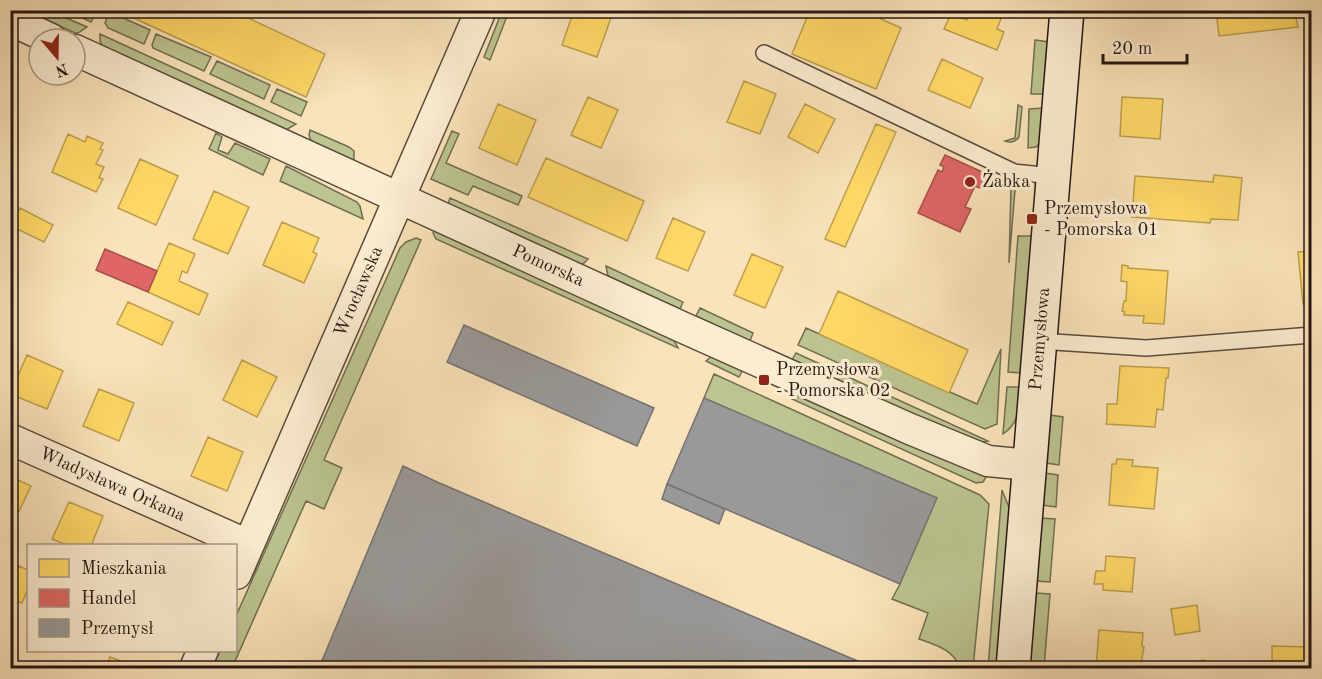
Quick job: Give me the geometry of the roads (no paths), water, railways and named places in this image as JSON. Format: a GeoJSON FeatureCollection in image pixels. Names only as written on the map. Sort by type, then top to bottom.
{"type":"FeatureCollection","features":[{"type":"Feature","properties":{"kind":"street","name":"Wrocławska"},"geometry":{"type":"LineString","coordinates":[[237,572],[481,10]]}},
{"type":"Feature","properties":{"kind":"street","name":"Przemysłowa"},"geometry":{"type":"LineString","coordinates":[[1013,669],[1066,10]]}},
{"type":"Feature","properties":{"kind":"street"},"geometry":{"type":"LineString","coordinates":[[10,20],[27,28]]}},
{"type":"Feature","properties":{"kind":"street","name":"Pomorska"},"geometry":{"type":"LineString","coordinates":[[87,55],[693,333],[929,438],[988,461],[1029,465]]}},
{"type":"Feature","properties":{"kind":"street","name":"Władysława Orkana"},"geometry":{"type":"LineString","coordinates":[[10,439],[248,545]]}},
{"type":"Feature","properties":{"kind":"street"},"geometry":{"type":"LineString","coordinates":[[195,669],[203,652]]}},
{"type":"Feature","properties":{"kind":"lane"},"geometry":{"type":"LineString","coordinates":[[764,53],[1014,172],[1053,176]]}},
{"type":"Feature","properties":{"kind":"lane"},"geometry":{"type":"LineString","coordinates":[[1039,341],[1146,348],[1311,335]]}},
{"type":"Feature","properties":{"kind":"place","name":"Żabka"},"geometry":{"type":"Point","coordinates":[970,182]}},
{"type":"Feature","properties":{"kind":"place","name":"Przemysłowa - Pomorska 01"},"geometry":{"type":"Point","coordinates":[1032,219]}},
{"type":"Feature","properties":{"kind":"place","name":"Przemysłowa - Pomorska 02"},"geometry":{"type":"Point","coordinates":[764,380]}}]}
